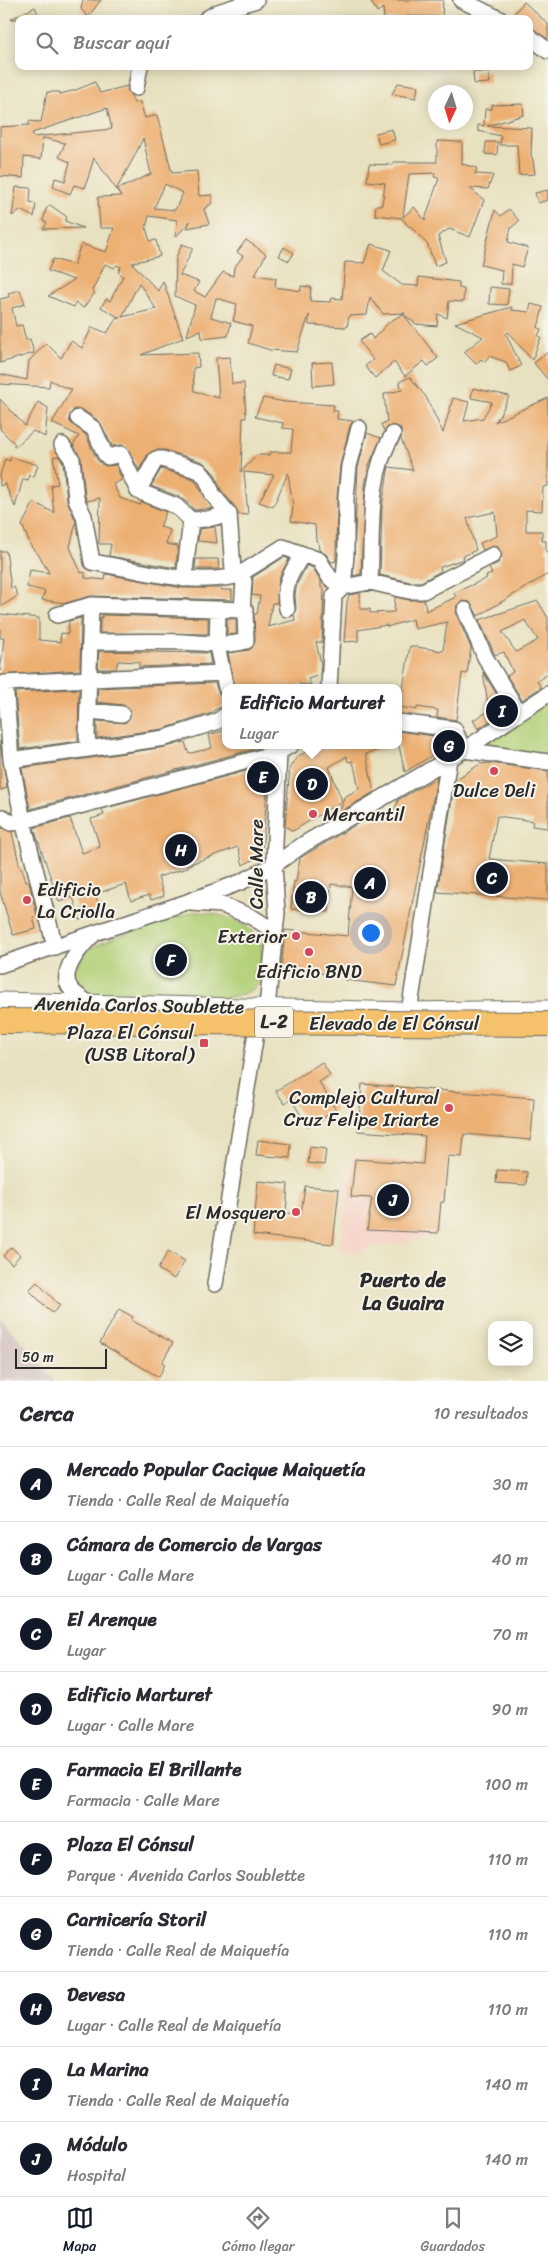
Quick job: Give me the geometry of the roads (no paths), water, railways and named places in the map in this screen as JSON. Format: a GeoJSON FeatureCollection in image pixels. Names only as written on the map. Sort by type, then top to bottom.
{"type":"FeatureCollection","features":[{"type":"Feature","properties":{"kind":"main road","name":"Elevado de El Cónsul"},"geometry":{"type":"LineString","coordinates":[[0,1014],[548,1017]]}},
{"type":"Feature","properties":{"kind":"main road","name":"Elevado de El Cónsul"},"geometry":{"type":"LineString","coordinates":[[0,1021],[548,1024]]}},
{"type":"Feature","properties":{"kind":"street"},"geometry":{"type":"LineString","coordinates":[[213,15],[256,0]]}},
{"type":"Feature","properties":{"kind":"street"},"geometry":{"type":"LineString","coordinates":[[461,0],[492,15]]}},
{"type":"Feature","properties":{"kind":"street"},"geometry":{"type":"LineString","coordinates":[[533,39],[548,50]]}},
{"type":"Feature","properties":{"kind":"street"},"geometry":{"type":"LineString","coordinates":[[136,88],[139,70]]}},
{"type":"Feature","properties":{"kind":"street"},"geometry":{"type":"LineString","coordinates":[[78,418],[94,429],[104,454],[108,457],[121,454],[138,492],[176,506],[191,520],[207,519],[229,514]]}},
{"type":"Feature","properties":{"kind":"street"},"geometry":{"type":"LineString","coordinates":[[327,684],[334,596],[343,586],[346,555],[347,489],[359,428]]}},
{"type":"Feature","properties":{"kind":"street"},"geometry":{"type":"LineString","coordinates":[[370,582],[373,492],[383,451],[393,434]]}},
{"type":"Feature","properties":{"kind":"street"},"geometry":{"type":"LineString","coordinates":[[62,445],[72,459],[76,500],[84,516],[92,562],[161,577],[184,579],[237,576],[283,547],[319,560],[330,578],[343,586],[370,582],[409,591],[423,591],[493,555]]}},
{"type":"Feature","properties":{"kind":"street"},"geometry":{"type":"LineString","coordinates":[[138,492],[156,459],[162,459],[200,471],[207,480],[213,496],[229,514],[233,570],[244,581],[242,610]]}},
{"type":"Feature","properties":{"kind":"street"},"geometry":{"type":"LineString","coordinates":[[184,579],[191,520]]}},
{"type":"Feature","properties":{"kind":"street"},"geometry":{"type":"LineString","coordinates":[[287,609],[285,597],[286,584],[302,555]]}},
{"type":"Feature","properties":{"kind":"street"},"geometry":{"type":"LineString","coordinates":[[89,748],[87,736],[91,605]]}},
{"type":"Feature","properties":{"kind":"street"},"geometry":{"type":"LineString","coordinates":[[57,616],[91,605],[246,610],[246,641],[232,645],[217,646],[186,642],[90,642]]}},
{"type":"Feature","properties":{"kind":"street"},"geometry":{"type":"LineString","coordinates":[[218,610],[217,646],[225,684]]}},
{"type":"Feature","properties":{"kind":"street"},"geometry":{"type":"LineString","coordinates":[[465,610],[485,657],[519,713]]}},
{"type":"Feature","properties":{"kind":"street"},"geometry":{"type":"LineString","coordinates":[[55,947],[23,821],[11,760],[5,682],[222,673]]}},
{"type":"Feature","properties":{"kind":"street"},"geometry":{"type":"LineString","coordinates":[[2,964],[241,882],[274,865],[304,844],[464,750],[548,694]]}},
{"type":"Feature","properties":{"kind":"street"},"geometry":{"type":"LineString","coordinates":[[88,711],[122,714]]}},
{"type":"Feature","properties":{"kind":"street"},"geometry":{"type":"LineString","coordinates":[[11,760],[165,738],[216,722],[222,718]]}},
{"type":"Feature","properties":{"kind":"street"},"geometry":{"type":"LineString","coordinates":[[402,722],[454,729],[464,750]]}},
{"type":"Feature","properties":{"kind":"street"},"geometry":{"type":"LineString","coordinates":[[1,814],[11,823],[23,821],[285,749]]}},
{"type":"Feature","properties":{"kind":"street","name":"Calle Mare"},"geometry":{"type":"LineString","coordinates":[[215,1284],[256,1033],[267,1007],[277,913],[274,865],[285,749]]}},
{"type":"Feature","properties":{"kind":"street"},"geometry":{"type":"LineString","coordinates":[[464,750],[548,762]]}},
{"type":"Feature","properties":{"kind":"street"},"geometry":{"type":"LineString","coordinates":[[409,1012],[448,759]]}},
{"type":"Feature","properties":{"kind":"street"},"geometry":{"type":"LineString","coordinates":[[187,902],[222,905],[252,917],[274,931]]}},
{"type":"Feature","properties":{"kind":"street"},"geometry":{"type":"LineString","coordinates":[[90,1004],[70,988],[67,980],[69,968],[85,943],[95,933]]}},
{"type":"Feature","properties":{"kind":"street","name":"Avenida Carlos Soublette"},"geometry":{"type":"LineString","coordinates":[[0,1002],[267,1007],[409,1012],[548,1010]]}},
{"type":"Feature","properties":{"kind":"street","name":"Avenida Carlos Soublette"},"geometry":{"type":"LineString","coordinates":[[0,1031],[256,1033],[398,1030],[548,1030]]}},
{"type":"Feature","properties":{"kind":"place","name":"La Marina"},"geometry":{"type":"Point","coordinates":[502,711]}},
{"type":"Feature","properties":{"kind":"place","name":"Carnicería Storil"},"geometry":{"type":"Point","coordinates":[449,746]}},
{"type":"Feature","properties":{"kind":"place","name":"Dulce Deli"},"geometry":{"type":"Point","coordinates":[494,771]}},
{"type":"Feature","properties":{"kind":"place","name":"Farmacia El Brillante"},"geometry":{"type":"Point","coordinates":[263,777]}},
{"type":"Feature","properties":{"kind":"place","name":"Edificio Marturet"},"geometry":{"type":"Point","coordinates":[312,784]}},
{"type":"Feature","properties":{"kind":"place","name":"Mercantil"},"geometry":{"type":"Point","coordinates":[313,814]}},
{"type":"Feature","properties":{"kind":"place","name":"Devesa"},"geometry":{"type":"Point","coordinates":[181,850]}},
{"type":"Feature","properties":{"kind":"place","name":"El Arenque"},"geometry":{"type":"Point","coordinates":[492,878]}},
{"type":"Feature","properties":{"kind":"place","name":"Mercado Popular Cacique Maiquetía"},"geometry":{"type":"Point","coordinates":[370,883]}},
{"type":"Feature","properties":{"kind":"place","name":"Cámara de Comercio de Vargas"},"geometry":{"type":"Point","coordinates":[311,897]}},
{"type":"Feature","properties":{"kind":"place","name":"Edificio La Criolla"},"geometry":{"type":"Point","coordinates":[27,900]}},
{"type":"Feature","properties":{"kind":"place","name":"Exterior"},"geometry":{"type":"Point","coordinates":[296,936]}},
{"type":"Feature","properties":{"kind":"place","name":"Edificio BND"},"geometry":{"type":"Point","coordinates":[309,952]}},
{"type":"Feature","properties":{"kind":"place","name":"Plaza El Cónsul"},"geometry":{"type":"Point","coordinates":[171,960]}},
{"type":"Feature","properties":{"kind":"place","name":"Plaza El Cónsul (USB Litoral)"},"geometry":{"type":"Point","coordinates":[204,1043]}},
{"type":"Feature","properties":{"kind":"place","name":"Complejo Cultural Cruz Felipe Iriarte"},"geometry":{"type":"Point","coordinates":[449,1108]}},
{"type":"Feature","properties":{"kind":"place","name":"Módulo"},"geometry":{"type":"Point","coordinates":[393,1200]}},
{"type":"Feature","properties":{"kind":"place","name":"El Mosquero"},"geometry":{"type":"Point","coordinates":[296,1212]}},
{"type":"Feature","properties":{"kind":"district","name":"Puerto de La Guaira"},"geometry":{"type":"Point","coordinates":[403,1292]}}]}
